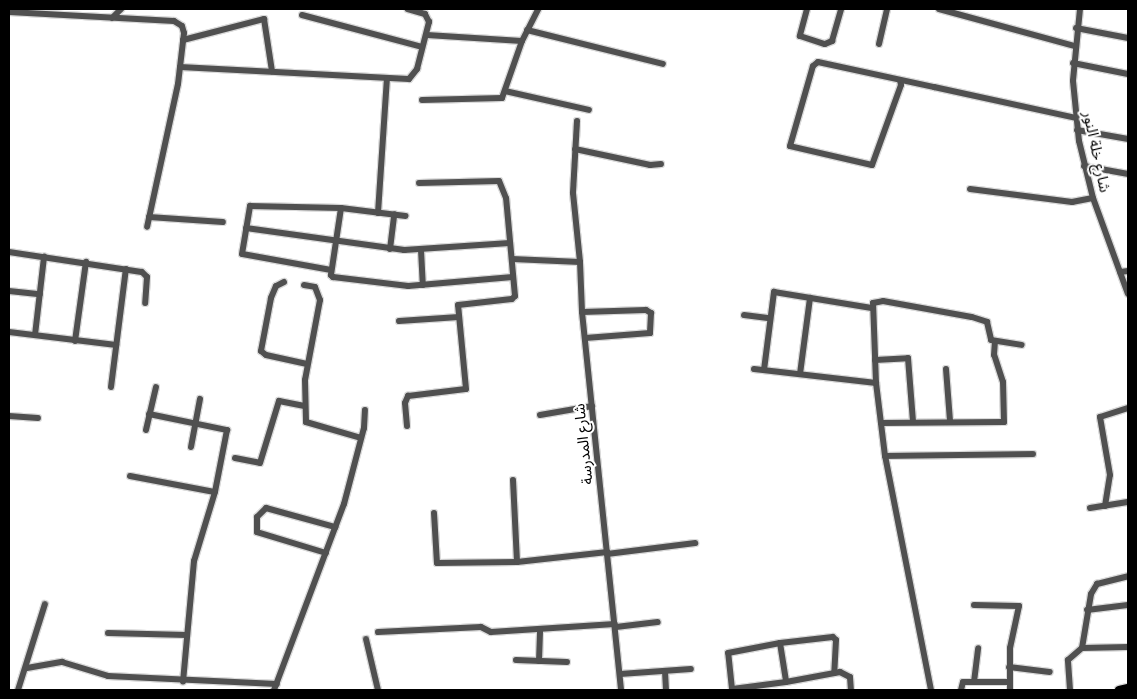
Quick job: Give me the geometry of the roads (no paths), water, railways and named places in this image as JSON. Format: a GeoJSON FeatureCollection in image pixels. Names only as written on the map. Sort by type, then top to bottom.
{"type":"FeatureCollection","features":[{"type":"Feature","properties":{"kind":"street"},"geometry":{"type":"LineString","coordinates":[[76,16],[82,9]]}},
{"type":"Feature","properties":{"kind":"street"},"geometry":{"type":"LineString","coordinates":[[112,18],[121,9]]}},
{"type":"Feature","properties":{"kind":"street"},"geometry":{"type":"LineString","coordinates":[[180,67],[387,79],[413,78],[427,35],[428,18],[408,9]]}},
{"type":"Feature","properties":{"kind":"street"},"geometry":{"type":"LineString","coordinates":[[422,100],[499,99],[505,91],[522,41],[538,9]]}},
{"type":"Feature","properties":{"kind":"street"},"geometry":{"type":"LineString","coordinates":[[807,9],[800,36],[825,44],[832,42],[841,9]]}},
{"type":"Feature","properties":{"kind":"street"},"geometry":{"type":"LineString","coordinates":[[878,44],[888,9]]}},
{"type":"Feature","properties":{"kind":"street"},"geometry":{"type":"LineString","coordinates":[[939,9],[1074,46]]}},
{"type":"Feature","properties":{"kind":"street","name":"شارع خلة النور"},"geometry":{"type":"LineString","coordinates":[[1080,9],[1076,28],[1073,63],[1077,130],[1093,198],[1128,294]]}},
{"type":"Feature","properties":{"kind":"street"},"geometry":{"type":"LineString","coordinates":[[9,12],[174,22],[184,29],[180,67],[147,227]]}},
{"type":"Feature","properties":{"kind":"street"},"geometry":{"type":"LineString","coordinates":[[302,15],[422,47]]}},
{"type":"Feature","properties":{"kind":"street"},"geometry":{"type":"LineString","coordinates":[[183,40],[264,19],[272,71]]}},
{"type":"Feature","properties":{"kind":"street"},"geometry":{"type":"LineString","coordinates":[[1076,28],[1128,38]]}},
{"type":"Feature","properties":{"kind":"street"},"geometry":{"type":"LineString","coordinates":[[527,30],[663,64]]}},
{"type":"Feature","properties":{"kind":"street"},"geometry":{"type":"LineString","coordinates":[[427,35],[522,41]]}},
{"type":"Feature","properties":{"kind":"street"},"geometry":{"type":"LineString","coordinates":[[900,80],[901,85],[872,165],[790,146],[815,63],[900,80],[1076,118]]}},
{"type":"Feature","properties":{"kind":"street"},"geometry":{"type":"LineString","coordinates":[[1073,63],[1128,74]]}},
{"type":"Feature","properties":{"kind":"street"},"geometry":{"type":"LineString","coordinates":[[378,213],[387,79]]}},
{"type":"Feature","properties":{"kind":"street"},"geometry":{"type":"LineString","coordinates":[[505,91],[589,110]]}},
{"type":"Feature","properties":{"kind":"street","name":"شارع المدرسة"},"geometry":{"type":"LineString","coordinates":[[577,121],[573,192],[580,262],[582,312],[622,690]]}},
{"type":"Feature","properties":{"kind":"street"},"geometry":{"type":"LineString","coordinates":[[1077,130],[1128,139]]}},
{"type":"Feature","properties":{"kind":"street"},"geometry":{"type":"LineString","coordinates":[[575,149],[650,165],[661,164]]}},
{"type":"Feature","properties":{"kind":"street"},"geometry":{"type":"LineString","coordinates":[[1084,166],[1128,174]]}},
{"type":"Feature","properties":{"kind":"street"},"geometry":{"type":"LineString","coordinates":[[408,426],[405,403],[408,396],[466,389],[459,317],[460,302],[514,298],[506,198],[499,181],[419,183]]}},
{"type":"Feature","properties":{"kind":"street"},"geometry":{"type":"LineString","coordinates":[[970,189],[1072,202],[1093,198]]}},
{"type":"Feature","properties":{"kind":"street"},"geometry":{"type":"LineString","coordinates":[[331,270],[244,255],[242,251],[248,209],[253,205],[340,208],[406,216]]}},
{"type":"Feature","properties":{"kind":"street"},"geometry":{"type":"LineString","coordinates":[[340,208],[331,270],[331,275],[336,278],[423,285],[513,277]]}},
{"type":"Feature","properties":{"kind":"street"},"geometry":{"type":"LineString","coordinates":[[390,249],[394,214]]}},
{"type":"Feature","properties":{"kind":"street"},"geometry":{"type":"LineString","coordinates":[[149,217],[223,222]]}},
{"type":"Feature","properties":{"kind":"street"},"geometry":{"type":"LineString","coordinates":[[246,228],[390,249],[421,250],[510,243]]}},
{"type":"Feature","properties":{"kind":"street"},"geometry":{"type":"LineString","coordinates":[[421,250],[423,285]]}},
{"type":"Feature","properties":{"kind":"street"},"geometry":{"type":"LineString","coordinates":[[9,252],[86,262],[146,274],[145,303]]}},
{"type":"Feature","properties":{"kind":"street"},"geometry":{"type":"LineString","coordinates":[[35,335],[44,256]]}},
{"type":"Feature","properties":{"kind":"street"},"geometry":{"type":"LineString","coordinates":[[512,258],[580,262]]}},
{"type":"Feature","properties":{"kind":"street"},"geometry":{"type":"LineString","coordinates":[[75,341],[86,262]]}},
{"type":"Feature","properties":{"kind":"street"},"geometry":{"type":"LineString","coordinates":[[111,387],[126,269]]}},
{"type":"Feature","properties":{"kind":"street"},"geometry":{"type":"LineString","coordinates":[[1120,272],[1128,271]]}},
{"type":"Feature","properties":{"kind":"street"},"geometry":{"type":"LineString","coordinates":[[284,282],[276,286],[271,298],[261,351],[266,355],[307,364]]}},
{"type":"Feature","properties":{"kind":"street"},"geometry":{"type":"LineString","coordinates":[[304,285],[315,287],[320,300],[307,364],[305,406],[308,424],[361,438]]}},
{"type":"Feature","properties":{"kind":"street"},"geometry":{"type":"LineString","coordinates":[[9,291],[40,294]]}},
{"type":"Feature","properties":{"kind":"street"},"geometry":{"type":"LineString","coordinates":[[764,370],[774,292],[872,308]]}},
{"type":"Feature","properties":{"kind":"street"},"geometry":{"type":"LineString","coordinates":[[800,374],[810,298]]}},
{"type":"Feature","properties":{"kind":"street"},"geometry":{"type":"LineString","coordinates":[[931,690],[885,456],[876,383],[872,308],[875,302],[883,301],[972,317],[987,322],[989,337],[995,341],[1022,345]]}},
{"type":"Feature","properties":{"kind":"street"},"geometry":{"type":"LineString","coordinates":[[582,312],[646,310],[651,313],[650,333],[585,338]]}},
{"type":"Feature","properties":{"kind":"street"},"geometry":{"type":"LineString","coordinates":[[744,315],[770,318]]}},
{"type":"Feature","properties":{"kind":"street"},"geometry":{"type":"LineString","coordinates":[[399,321],[459,317]]}},
{"type":"Feature","properties":{"kind":"street"},"geometry":{"type":"LineString","coordinates":[[9,332],[116,345]]}},
{"type":"Feature","properties":{"kind":"street"},"geometry":{"type":"LineString","coordinates":[[881,423],[1006,420],[1004,382],[994,355],[995,341]]}},
{"type":"Feature","properties":{"kind":"street"},"geometry":{"type":"LineString","coordinates":[[875,360],[908,359],[913,422]]}},
{"type":"Feature","properties":{"kind":"street"},"geometry":{"type":"LineString","coordinates":[[754,368],[876,383]]}},
{"type":"Feature","properties":{"kind":"street"},"geometry":{"type":"LineString","coordinates":[[946,369],[950,421]]}},
{"type":"Feature","properties":{"kind":"street"},"geometry":{"type":"LineString","coordinates":[[146,430],[156,387]]}},
{"type":"Feature","properties":{"kind":"street"},"geometry":{"type":"LineString","coordinates":[[191,448],[200,399]]}},
{"type":"Feature","properties":{"kind":"street"},"geometry":{"type":"LineString","coordinates":[[235,458],[260,464],[279,401],[305,406]]}},
{"type":"Feature","properties":{"kind":"street"},"geometry":{"type":"LineString","coordinates":[[540,415],[592,406]]}},
{"type":"Feature","properties":{"kind":"street"},"geometry":{"type":"LineString","coordinates":[[1105,506],[1110,475],[1100,417],[1128,408]]}},
{"type":"Feature","properties":{"kind":"street"},"geometry":{"type":"LineString","coordinates":[[27,668],[62,662],[108,676],[243,687],[276,687],[335,527],[361,438],[365,410]]}},
{"type":"Feature","properties":{"kind":"street"},"geometry":{"type":"LineString","coordinates":[[150,414],[227,430],[215,492],[194,561],[183,681]]}},
{"type":"Feature","properties":{"kind":"street"},"geometry":{"type":"LineString","coordinates":[[9,416],[38,418]]}},
{"type":"Feature","properties":{"kind":"street"},"geometry":{"type":"LineString","coordinates":[[885,456],[1033,454]]}},
{"type":"Feature","properties":{"kind":"street"},"geometry":{"type":"LineString","coordinates":[[130,476],[215,492]]}},
{"type":"Feature","properties":{"kind":"street"},"geometry":{"type":"LineString","coordinates":[[513,480],[517,562]]}},
{"type":"Feature","properties":{"kind":"street"},"geometry":{"type":"LineString","coordinates":[[1090,508],[1128,502]]}},
{"type":"Feature","properties":{"kind":"street"},"geometry":{"type":"LineString","coordinates":[[326,553],[257,532],[257,517],[266,508],[335,527]]}},
{"type":"Feature","properties":{"kind":"street"},"geometry":{"type":"LineString","coordinates":[[434,513],[437,563],[517,562],[695,543]]}},
{"type":"Feature","properties":{"kind":"street"},"geometry":{"type":"LineString","coordinates":[[1082,648],[1087,610],[1098,584],[1128,576]]}},
{"type":"Feature","properties":{"kind":"street"},"geometry":{"type":"LineString","coordinates":[[18,690],[27,668],[45,604]]}},
{"type":"Feature","properties":{"kind":"street"},"geometry":{"type":"LineString","coordinates":[[1087,610],[1128,605]]}},
{"type":"Feature","properties":{"kind":"street"},"geometry":{"type":"LineString","coordinates":[[974,606],[1019,606],[1009,667],[1008,682],[1010,690]]}},
{"type":"Feature","properties":{"kind":"street"},"geometry":{"type":"LineString","coordinates":[[378,632],[481,626],[491,632],[658,622]]}},
{"type":"Feature","properties":{"kind":"street"},"geometry":{"type":"LineString","coordinates":[[539,661],[540,629]]}},
{"type":"Feature","properties":{"kind":"street"},"geometry":{"type":"LineString","coordinates":[[108,633],[187,635]]}},
{"type":"Feature","properties":{"kind":"street"},"geometry":{"type":"LineString","coordinates":[[834,673],[836,640],[833,637],[780,643],[728,653],[733,689],[834,673],[850,677],[851,690]]}},
{"type":"Feature","properties":{"kind":"street"},"geometry":{"type":"LineString","coordinates":[[366,639],[378,690]]}},
{"type":"Feature","properties":{"kind":"street"},"geometry":{"type":"LineString","coordinates":[[780,643],[786,682]]}},
{"type":"Feature","properties":{"kind":"street"},"geometry":{"type":"LineString","coordinates":[[1070,690],[1068,660],[1082,648],[1128,647]]}},
{"type":"Feature","properties":{"kind":"street"},"geometry":{"type":"LineString","coordinates":[[974,682],[978,648]]}},
{"type":"Feature","properties":{"kind":"street"},"geometry":{"type":"LineString","coordinates":[[516,660],[567,662]]}},
{"type":"Feature","properties":{"kind":"street"},"geometry":{"type":"LineString","coordinates":[[1009,667],[1050,672]]}},
{"type":"Feature","properties":{"kind":"street"},"geometry":{"type":"LineString","coordinates":[[620,674],[691,669]]}},
{"type":"Feature","properties":{"kind":"street"},"geometry":{"type":"LineString","coordinates":[[664,671],[666,690]]}},
{"type":"Feature","properties":{"kind":"street"},"geometry":{"type":"LineString","coordinates":[[961,690],[962,682],[1008,682]]}}]}
